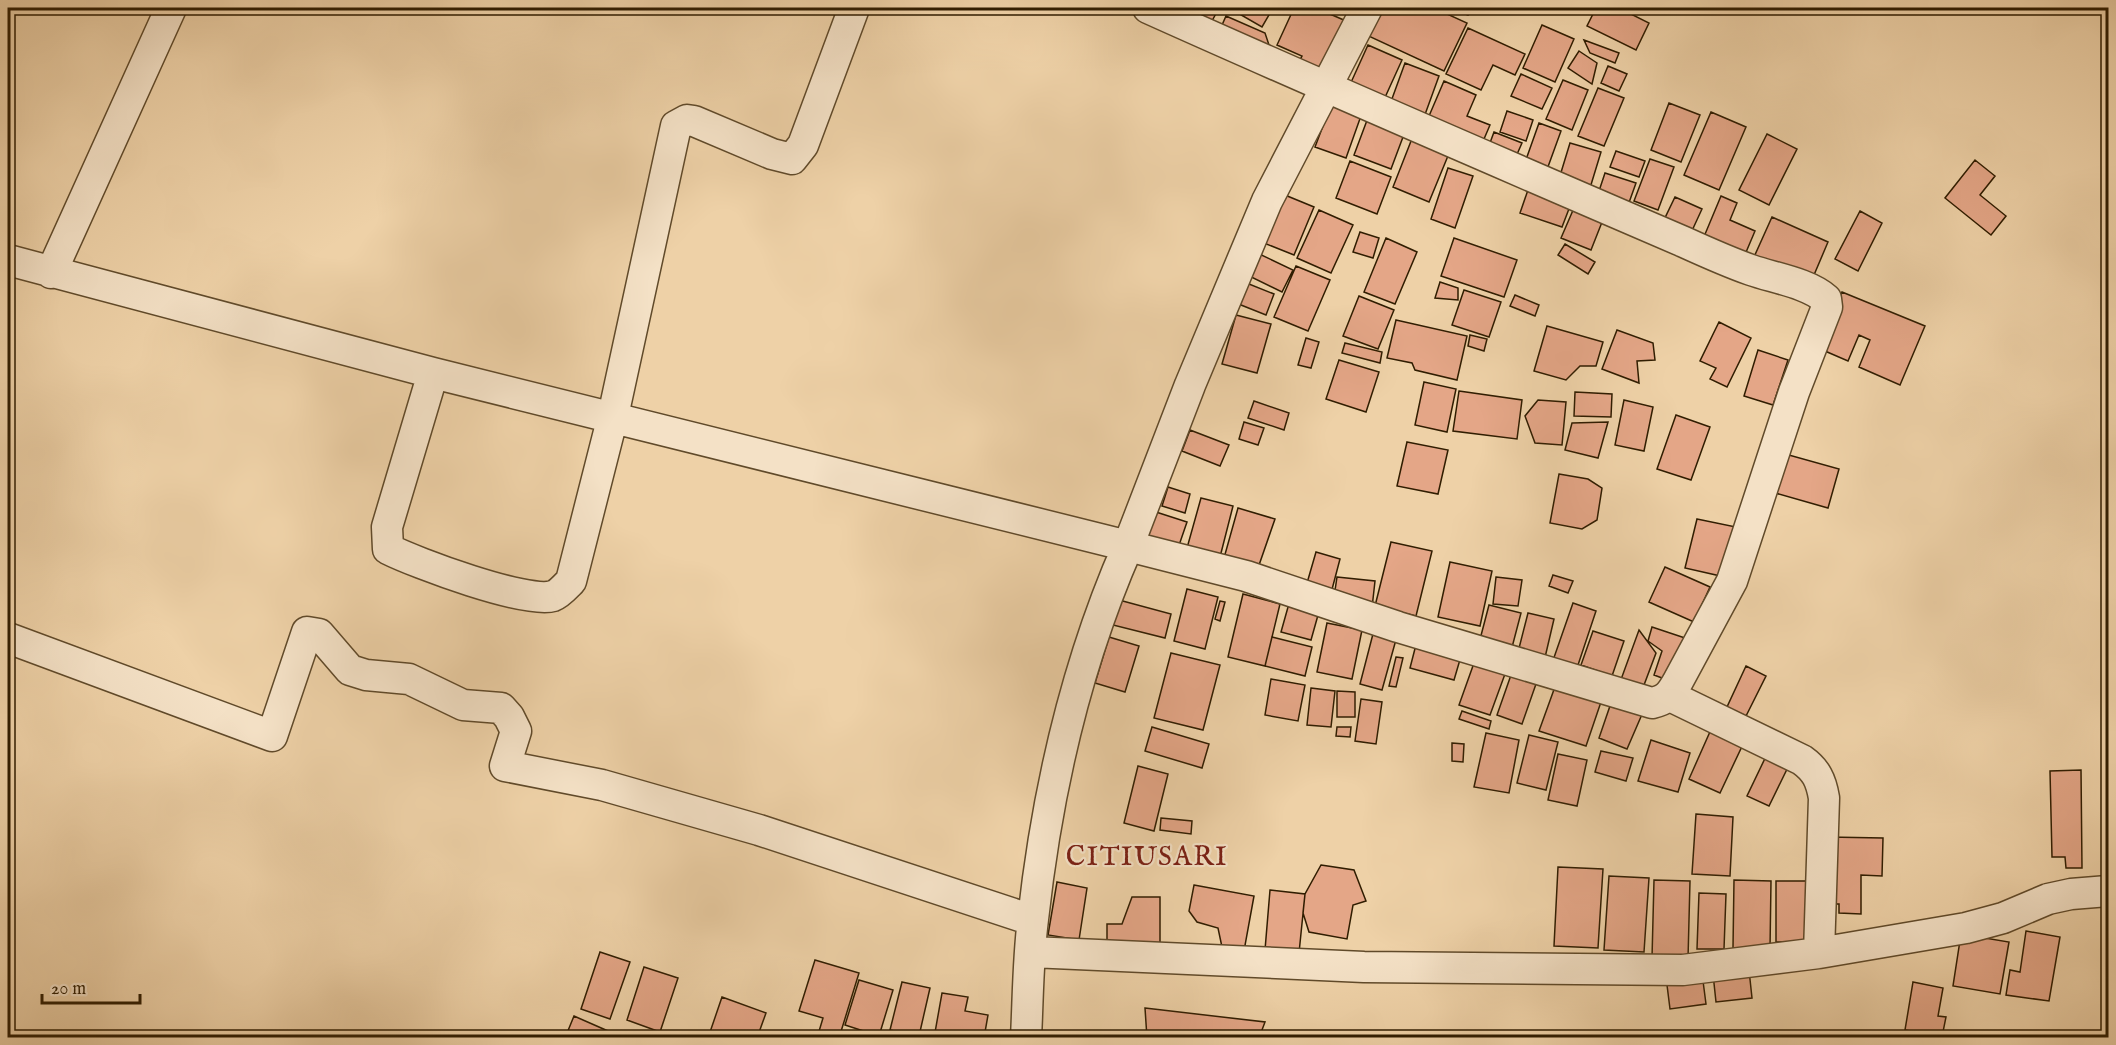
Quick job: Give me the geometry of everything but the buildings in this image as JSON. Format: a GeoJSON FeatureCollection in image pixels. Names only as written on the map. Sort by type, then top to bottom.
{"type":"FeatureCollection","features":[{"type":"Feature","properties":{"kind":"street"},"geometry":{"type":"LineString","coordinates":[[51,273],[171,8]]}},
{"type":"Feature","properties":{"kind":"street"},"geometry":{"type":"LineString","coordinates":[[433,373],[387,527],[388,549],[408,559],[531,598],[555,596],[571,582],[613,416],[676,126],[687,120],[694,121],[772,154],[792,159],[803,145],[854,8]]}},
{"type":"Feature","properties":{"kind":"street"},"geometry":{"type":"LineString","coordinates":[[8,261],[433,373],[613,416],[1246,576],[1398,627],[1652,703],[1670,696],[1732,581],[1794,392],[1827,307],[1826,299],[1809,289],[1749,269],[1684,243],[1148,8]]}},
{"type":"Feature","properties":{"kind":"street"},"geometry":{"type":"LineString","coordinates":[[1026,1038],[1032,920],[1057,761],[1091,644],[1112,584],[1190,385],[1267,201],[1367,8]]}},
{"type":"Feature","properties":{"kind":"street"},"geometry":{"type":"LineString","coordinates":[[8,638],[272,736],[307,632],[319,634],[350,670],[366,675],[409,679],[463,705],[501,708],[516,731],[505,766],[602,785],[748,827],[1032,920]]}},
{"type":"Feature","properties":{"kind":"street"},"geometry":{"type":"LineString","coordinates":[[1670,696],[1802,760],[1813,768],[1819,778],[1824,798],[1819,953]]}},
{"type":"Feature","properties":{"kind":"street"},"geometry":{"type":"LineString","coordinates":[[1031,952],[1364,967],[1683,970],[1727,967],[1966,928],[2003,918],[2048,899],[2071,894],[2109,891]]}},
{"type":"Feature","properties":{"kind":"district","name":"CITIUSARI"},"geometry":{"type":"Point","coordinates":[1147,858]}}]}
